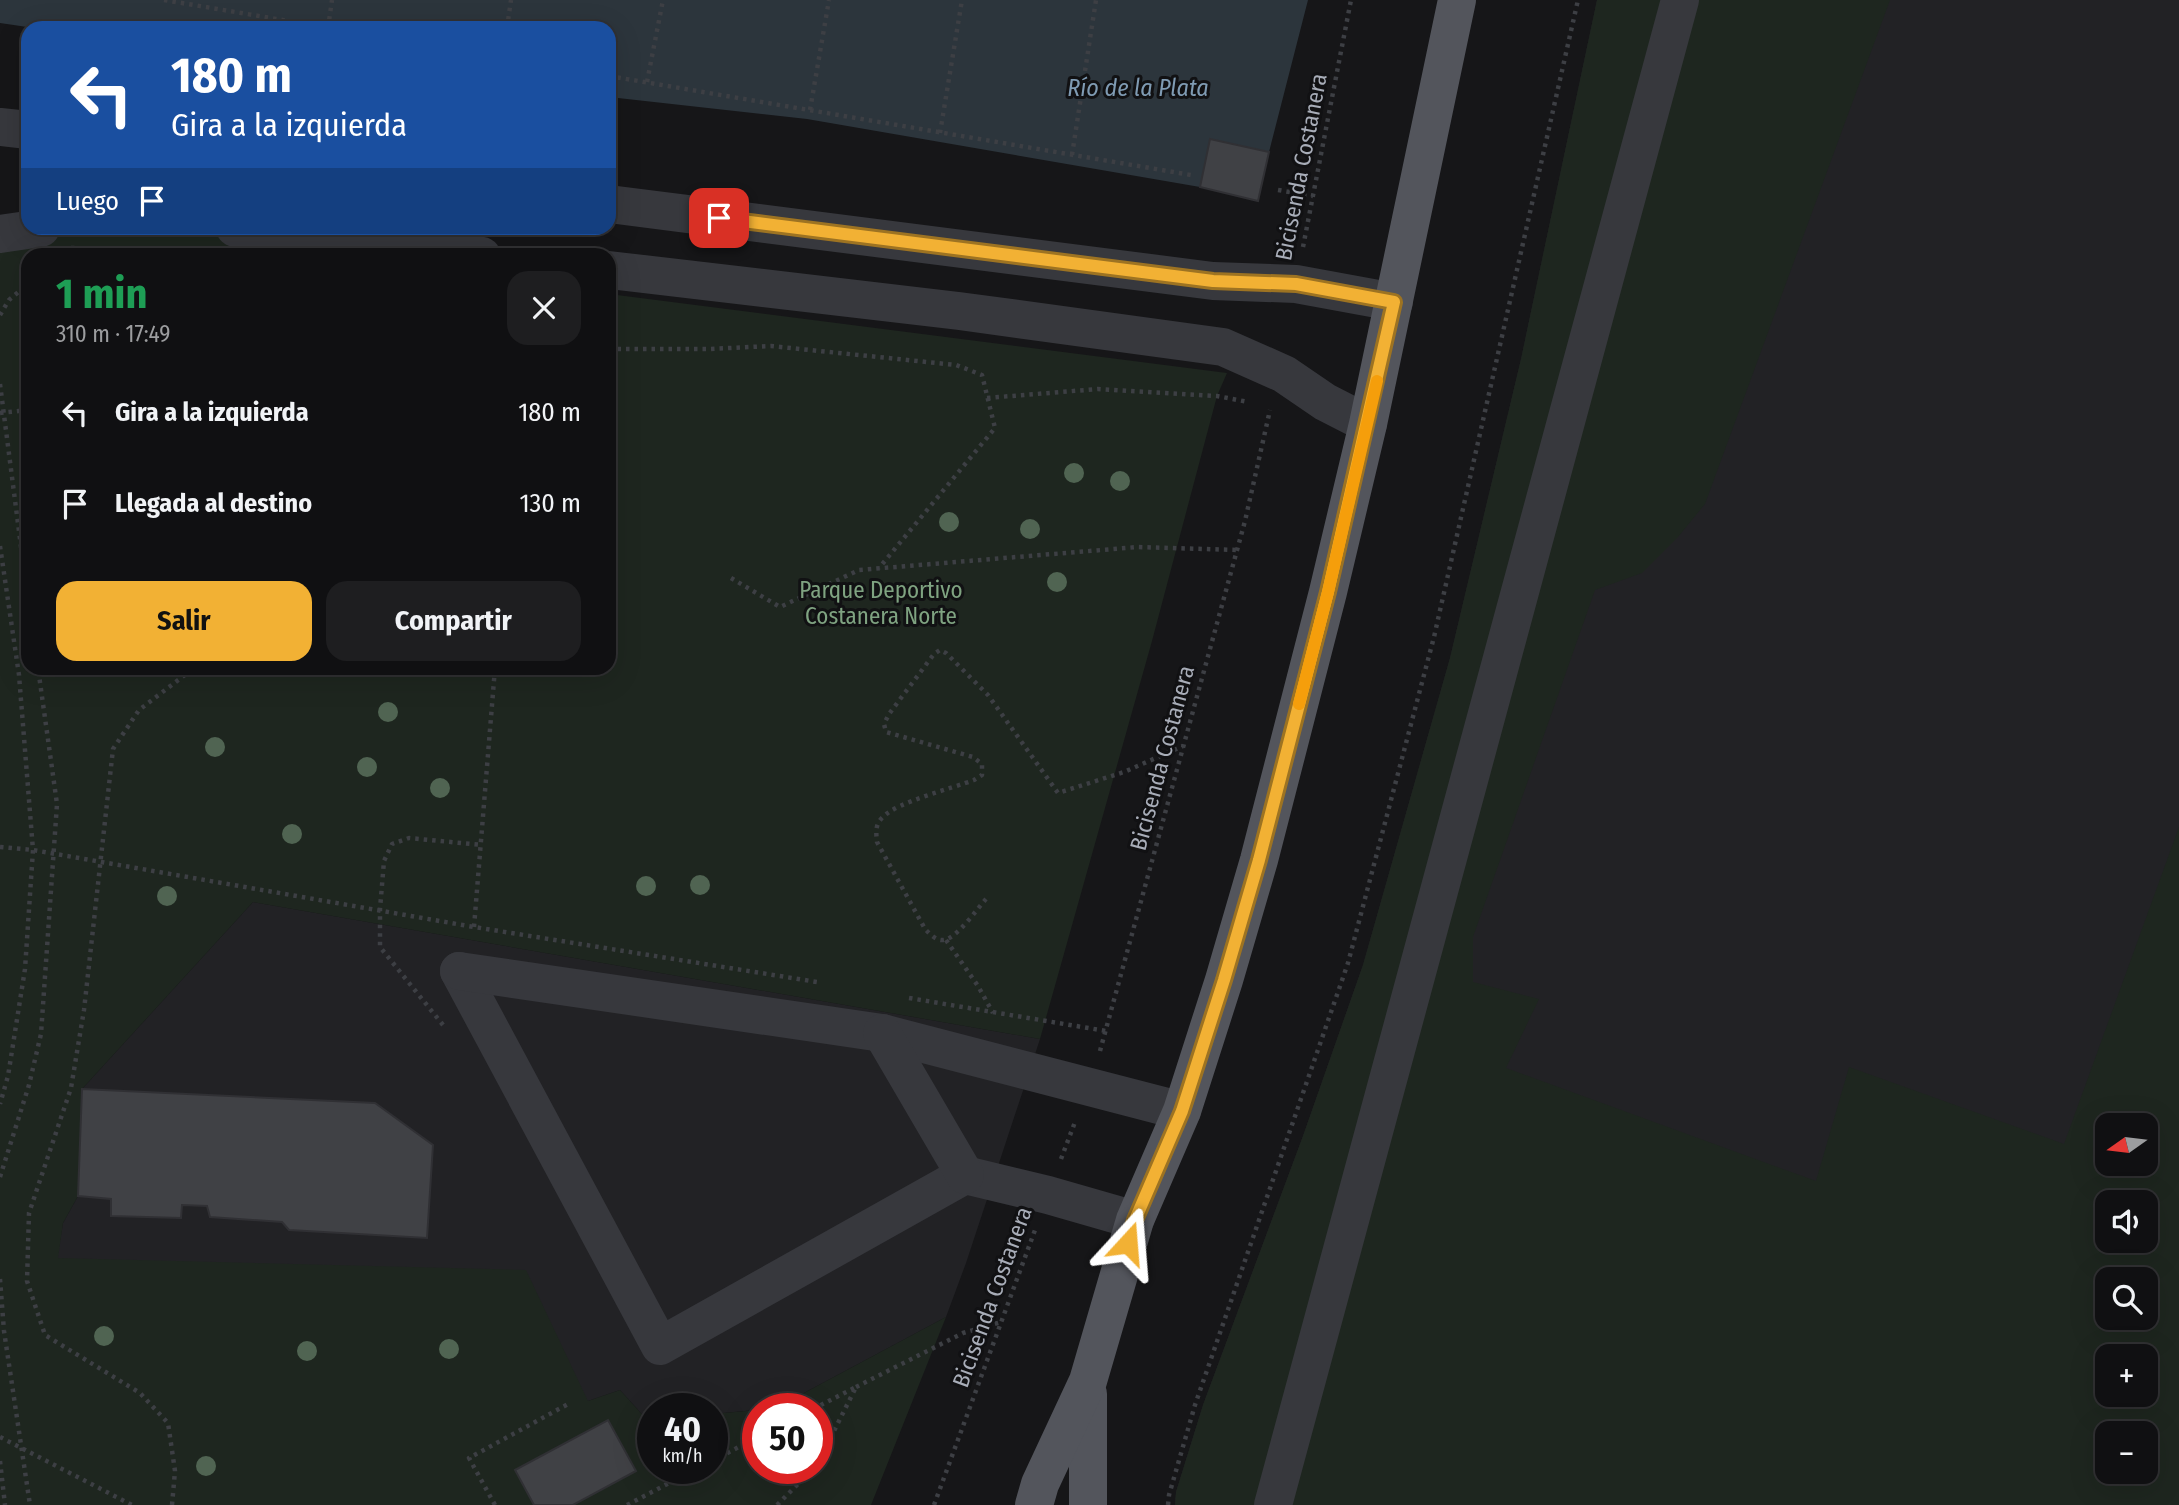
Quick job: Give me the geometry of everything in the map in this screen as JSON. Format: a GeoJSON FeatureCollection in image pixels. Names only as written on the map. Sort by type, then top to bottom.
{"type":"FeatureCollection","features":[{"type":"Feature","properties":{"kind":"main road"},"geometry":{"type":"LineString","coordinates":[[1034,1505],[1040,1484],[1088,1381],[1135,1220],[1182,1111],[1259,860],[1328,592],[1367,424],[1457,0]]}},
{"type":"Feature","properties":{"kind":"main road"},"geometry":{"type":"LineString","coordinates":[[1088,1381],[1088,1505]]}},
{"type":"Feature","properties":{"kind":"lane"},"geometry":{"type":"LineString","coordinates":[[1273,1505],[1680,0]]}},
{"type":"Feature","properties":{"kind":"lane"},"geometry":{"type":"LineString","coordinates":[[0,127],[21,129]]}},
{"type":"Feature","properties":{"kind":"lane"},"geometry":{"type":"LineString","coordinates":[[616,205],[1213,281],[1296,284],[1394,302]]}},
{"type":"Feature","properties":{"kind":"lane"},"geometry":{"type":"LineString","coordinates":[[0,234],[52,238]]}},
{"type":"Feature","properties":{"kind":"lane"},"geometry":{"type":"LineString","coordinates":[[297,235],[411,248]]}},
{"type":"Feature","properties":{"kind":"lane"},"geometry":{"type":"LineString","coordinates":[[616,271],[959,311],[1223,347],[1275,388],[1325,402],[1367,424]]}},
{"type":"Feature","properties":{"kind":"lane"},"geometry":{"type":"LineString","coordinates":[[1135,1220],[965,1175],[660,1346],[459,971],[882,1033],[1182,1111]]}},
{"type":"Feature","properties":{"kind":"lane"},"geometry":{"type":"LineString","coordinates":[[882,1033],[965,1175]]}},
{"type":"Feature","properties":{"kind":"path"},"geometry":{"type":"LineString","coordinates":[[164,0],[290,21]]}},
{"type":"Feature","properties":{"kind":"path"},"geometry":{"type":"LineString","coordinates":[[330,21],[332,0]]}},
{"type":"Feature","properties":{"kind":"path"},"geometry":{"type":"LineString","coordinates":[[508,21],[511,0]]}},
{"type":"Feature","properties":{"kind":"path"},"geometry":{"type":"LineString","coordinates":[[647,82],[663,0]]}},
{"type":"Feature","properties":{"kind":"path"},"geometry":{"type":"LineString","coordinates":[[810,110],[829,0]]}},
{"type":"Feature","properties":{"kind":"path"},"geometry":{"type":"LineString","coordinates":[[940,133],[962,0]]}},
{"type":"Feature","properties":{"kind":"path"},"geometry":{"type":"LineString","coordinates":[[1072,155],[1096,0]]}},
{"type":"Feature","properties":{"kind":"path","name":"Bicisenda Costanera"},"geometry":{"type":"LineString","coordinates":[[1296,284],[1351,0]]}},
{"type":"Feature","properties":{"kind":"path"},"geometry":{"type":"LineString","coordinates":[[1168,1505],[1195,1405],[1348,963],[1434,637],[1577,0]]}},
{"type":"Feature","properties":{"kind":"path"},"geometry":{"type":"LineString","coordinates":[[616,77],[1191,175]]}},
{"type":"Feature","properties":{"kind":"path"},"geometry":{"type":"LineString","coordinates":[[1278,190],[1313,196]]}},
{"type":"Feature","properties":{"kind":"path"},"geometry":{"type":"LineString","coordinates":[[52,238],[106,248]]}},
{"type":"Feature","properties":{"kind":"path"},"geometry":{"type":"LineString","coordinates":[[0,315],[9,300],[21,290]]}},
{"type":"Feature","properties":{"kind":"path"},"geometry":{"type":"LineString","coordinates":[[616,348],[710,349],[771,345],[956,365],[982,375],[995,428],[879,568]]}},
{"type":"Feature","properties":{"kind":"path"},"geometry":{"type":"LineString","coordinates":[[0,384],[21,550]]}},
{"type":"Feature","properties":{"kind":"path"},"geometry":{"type":"LineString","coordinates":[[987,398],[1098,389],[1217,396],[1275,388]]}},
{"type":"Feature","properties":{"kind":"path","name":"Bicisenda Costanera"},"geometry":{"type":"LineString","coordinates":[[934,1505],[1088,1087],[1106,1031],[1238,550],[1275,388]]}},
{"type":"Feature","properties":{"kind":"path"},"geometry":{"type":"LineString","coordinates":[[2,413],[21,411]]}},
{"type":"Feature","properties":{"kind":"path"},"geometry":{"type":"LineString","coordinates":[[0,546],[19,675],[33,850],[25,969],[8,1076],[0,1104]]}},
{"type":"Feature","properties":{"kind":"path"},"geometry":{"type":"LineString","coordinates":[[731,578],[780,607],[859,570],[1138,547],[1238,550]]}},
{"type":"Feature","properties":{"kind":"path"},"geometry":{"type":"LineString","coordinates":[[986,899],[956,934],[946,940],[935,939],[925,929],[877,842],[875,829],[882,817],[894,809],[982,775],[982,764],[973,757],[886,732],[884,724],[889,714],[934,654],[940,650],[946,653],[988,695],[1058,793],[1124,772],[1183,746]]}},
{"type":"Feature","properties":{"kind":"path"},"geometry":{"type":"LineString","coordinates":[[0,1177],[29,1085],[41,1034],[57,804],[39,675]]}},
{"type":"Feature","properties":{"kind":"path"},"geometry":{"type":"LineString","coordinates":[[172,1505],[175,1471],[168,1423],[140,1393],[45,1335],[27,1281],[29,1213],[71,1088],[84,1010],[113,749],[139,710],[185,675]]}},
{"type":"Feature","properties":{"kind":"path"},"geometry":{"type":"LineString","coordinates":[[474,927],[495,675]]}},
{"type":"Feature","properties":{"kind":"path"},"geometry":{"type":"LineString","coordinates":[[0,847],[33,850],[474,927],[823,983]]}},
{"type":"Feature","properties":{"kind":"path"},"geometry":{"type":"LineString","coordinates":[[946,940],[993,1013]]}},
{"type":"Feature","properties":{"kind":"path"},"geometry":{"type":"LineString","coordinates":[[901,997],[1106,1031]]}},
{"type":"Feature","properties":{"kind":"path"},"geometry":{"type":"LineString","coordinates":[[0,1279],[4,1331],[30,1505]]}},
{"type":"Feature","properties":{"kind":"path"},"geometry":{"type":"LineString","coordinates":[[833,1399],[963,1334],[1001,1322]]}},
{"type":"Feature","properties":{"kind":"path"},"geometry":{"type":"LineString","coordinates":[[833,1433],[856,1387]]}},
{"type":"Feature","properties":{"kind":"path"},"geometry":{"type":"LineString","coordinates":[[495,1505],[469,1458],[570,1403]]}},
{"type":"Feature","properties":{"kind":"path"},"geometry":{"type":"LineString","coordinates":[[0,1437],[132,1505]]}},
{"type":"Feature","properties":{"kind":"path"},"geometry":{"type":"LineString","coordinates":[[0,1461],[5,1505]]}},
{"type":"Feature","properties":{"kind":"path"},"geometry":{"type":"LineString","coordinates":[[627,1505],[667,1484]]}},
{"type":"Feature","properties":{"kind":"path"},"geometry":{"type":"LineString","coordinates":[[777,1505],[799,1484]]}},
{"type":"Feature","properties":{"kind":"shaded area"},"geometry":{"type":"Polygon","coordinates":[[[1597,0],[2179,0],[2179,1505],[1175,1505],[1176,1492],[1203,1405],[1363,965],[1450,658],[1521,359],[1597,0]]]}},
{"type":"Feature","properties":{"kind":"shaded area"},"geometry":{"type":"Polygon","coordinates":[[[253,902],[1040,1039],[946,1317],[804,1393],[742,1393],[742,1411],[728,1412],[728,1393],[637,1393],[637,1409],[620,1390],[588,1401],[57,1259],[63,1223],[78,1196],[82,1089],[253,902]]]}},
{"type":"Feature","properties":{"kind":"green space"},"geometry":{"type":"Polygon","coordinates":[[[1597,0],[1664,0],[1255,1505],[1175,1505],[1176,1492],[1203,1405],[1363,965],[1450,658],[1521,359],[1597,0]]]}},
{"type":"Feature","properties":{"kind":"green space"},"geometry":{"type":"Polygon","coordinates":[[[1698,0],[1890,0],[1705,504],[1678,537],[1642,573],[1595,590],[1473,937],[1473,982],[1539,999],[1506,1068],[1816,1181],[1849,1067],[2064,1144],[2179,827],[2179,1505],[1289,1505],[1698,0]]]}},
{"type":"Feature","properties":{"kind":"green space","name":"Parque Deportivo Costanera Norte"},"geometry":{"type":"Polygon","coordinates":[[[52,235],[216,235],[301,248],[21,248],[21,675],[616,675],[616,295],[1227,373],[1217,396],[1152,641],[1040,1039],[253,902],[82,1089],[78,1196],[63,1223],[58,1258],[526,1270],[588,1401],[620,1390],[637,1409],[637,1484],[728,1484],[728,1413],[742,1411],[742,1484],[833,1484],[833,1393],[804,1393],[946,1317],[871,1505],[0,1505],[0,246],[52,235]]]}},
{"type":"Feature","properties":{"kind":"water","name":"Río de la Plata"},"geometry":{"type":"Polygon","coordinates":[[[0,0],[1308,0],[1269,152],[1211,139],[1200,187],[807,119],[616,98],[616,21],[21,21],[21,26],[0,23],[0,0]]]}},
{"type":"Feature","properties":{"kind":"building"},"geometry":{"type":"Polygon","coordinates":[[[1210,139],[1269,152],[1258,201],[1200,187],[1210,139]]]}},
{"type":"Feature","properties":{"kind":"building"},"geometry":{"type":"Polygon","coordinates":[[[82,1089],[375,1103],[433,1145],[427,1238],[289,1230],[282,1222],[210,1217],[207,1206],[182,1205],[181,1218],[111,1216],[111,1199],[78,1196],[82,1089]]]}},
{"type":"Feature","properties":{"kind":"building"},"geometry":{"type":"Polygon","coordinates":[[[608,1420],[636,1471],[573,1505],[534,1505],[515,1470],[608,1420]]]}},
{"type":"Feature","properties":{"kind":"slow traffic"},"geometry":{"type":"LineString","coordinates":[[1299,704],[1377,381]]}},
{"type":"Feature","properties":{"kind":"route"},"geometry":{"type":"LineString","coordinates":[[719,218],[1213,281],[1296,284],[1394,302],[1328,592],[1259,860],[1182,1111],[1135,1220],[1128,1243]]}}]}
